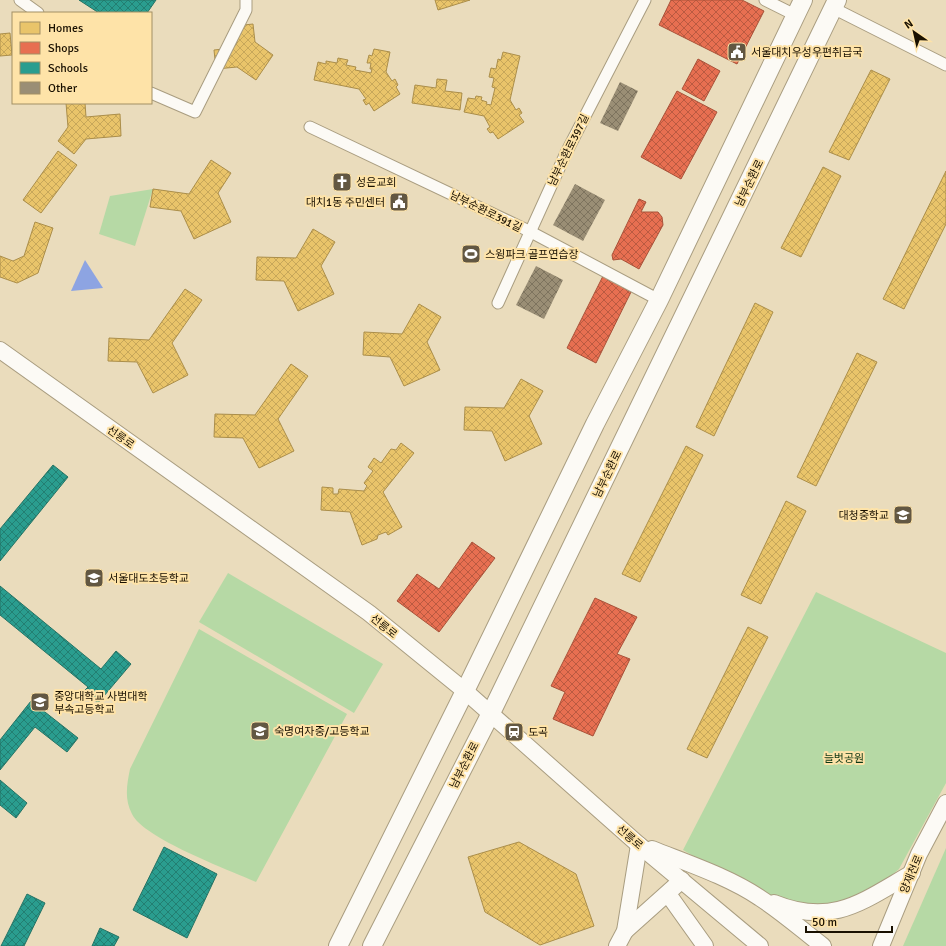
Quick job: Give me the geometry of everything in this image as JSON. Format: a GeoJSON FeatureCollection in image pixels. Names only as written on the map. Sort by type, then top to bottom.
{"type":"FeatureCollection","features":[{"type":"Feature","properties":{"kind":"main road","name":"남부순환로"},"geometry":{"type":"LineString","coordinates":[[372,946],[491,713],[835,4]]}},
{"type":"Feature","properties":{"kind":"main road"},"geometry":{"type":"LineString","coordinates":[[338,946],[465,691],[595,424],[659,300],[799,7]]}},
{"type":"Feature","properties":{"kind":"street"},"geometry":{"type":"LineString","coordinates":[[20,0],[37,12]]}},
{"type":"Feature","properties":{"kind":"street"},"geometry":{"type":"LineString","coordinates":[[152,93],[195,112],[246,10],[246,0]]}},
{"type":"Feature","properties":{"kind":"street","name":"남부순환로397길"},"geometry":{"type":"LineString","coordinates":[[498,303],[529,231],[566,153],[645,0]]}},
{"type":"Feature","properties":{"kind":"street"},"geometry":{"type":"LineString","coordinates":[[765,0],[799,7]]}},
{"type":"Feature","properties":{"kind":"street"},"geometry":{"type":"LineString","coordinates":[[835,4],[946,65]]}},
{"type":"Feature","properties":{"kind":"street","name":"남부순환로391길"},"geometry":{"type":"LineString","coordinates":[[310,128],[529,231],[659,300]]}},
{"type":"Feature","properties":{"kind":"street","name":"선릉로"},"geometry":{"type":"LineString","coordinates":[[0,350],[369,613],[491,713],[639,845],[760,946]]}},
{"type":"Feature","properties":{"kind":"street","name":"양재천로"},"geometry":{"type":"LineString","coordinates":[[881,946],[919,854],[946,803]]}},
{"type":"Feature","properties":{"kind":"street"},"geometry":{"type":"LineString","coordinates":[[617,946],[625,931],[639,845],[686,862],[745,889],[761,898],[823,946]]}},
{"type":"Feature","properties":{"kind":"street"},"geometry":{"type":"LineString","coordinates":[[761,898],[801,912],[826,913],[850,908],[912,873]]}},
{"type":"Feature","properties":{"kind":"street"},"geometry":{"type":"LineString","coordinates":[[625,931],[682,880]]}},
{"type":"Feature","properties":{"kind":"street"},"geometry":{"type":"LineString","coordinates":[[668,894],[705,946]]}},
{"type":"Feature","properties":{"kind":"green space"},"geometry":{"type":"Polygon","coordinates":[[[153,189],[135,246],[99,234],[110,196],[153,189]]]}},
{"type":"Feature","properties":{"kind":"green space"},"geometry":{"type":"Polygon","coordinates":[[[228,573],[383,664],[354,713],[199,622],[228,573]]]}},
{"type":"Feature","properties":{"kind":"green space","name":"늘벗공원"},"geometry":{"type":"Polygon","coordinates":[[[816,592],[946,653],[946,783],[899,869],[873,892],[839,911],[787,910],[683,850],[816,592]]]}},
{"type":"Feature","properties":{"kind":"green space"},"geometry":{"type":"Polygon","coordinates":[[[199,629],[347,714],[256,882],[208,862],[169,843],[139,823],[129,808],[127,786],[130,769],[199,629]]]}},
{"type":"Feature","properties":{"kind":"green space"},"geometry":{"type":"Polygon","coordinates":[[[946,848],[946,946],[903,946],[946,848]]]}},
{"type":"Feature","properties":{"kind":"water"},"geometry":{"type":"Polygon","coordinates":[[[85,260],[103,288],[71,291],[85,260]]]}},
{"type":"Feature","properties":{"kind":"building: Homes"},"geometry":{"type":"Polygon","coordinates":[[[435,0],[470,0],[438,10],[435,0]]]}},
{"type":"Feature","properties":{"kind":"building: Homes"},"geometry":{"type":"Polygon","coordinates":[[[253,24],[255,42],[273,55],[256,80],[237,67],[216,69],[214,50],[233,48],[237,43],[235,26],[253,24]]]}},
{"type":"Feature","properties":{"kind":"building: Homes"},"geometry":{"type":"Polygon","coordinates":[[[10,33],[12,55],[0,56],[0,34],[10,33]]]}},
{"type":"Feature","properties":{"kind":"building: Homes"},"geometry":{"type":"Polygon","coordinates":[[[374,49],[390,52],[386,72],[392,81],[395,79],[398,85],[396,87],[400,94],[374,111],[369,103],[366,105],[363,100],[366,99],[359,89],[314,80],[318,62],[326,64],[326,61],[337,63],[338,58],[348,60],[346,65],[356,67],[355,70],[371,73],[371,63],[367,63],[369,55],[372,56],[374,49]]]}},
{"type":"Feature","properties":{"kind":"building: Homes"},"geometry":{"type":"Polygon","coordinates":[[[503,52],[520,56],[510,100],[516,110],[519,108],[522,113],[519,115],[524,122],[498,139],[493,132],[490,133],[487,129],[490,127],[484,116],[464,112],[468,98],[475,99],[476,96],[482,97],[481,100],[487,102],[486,104],[491,105],[495,88],[492,87],[494,78],[489,77],[491,68],[496,69],[498,59],[501,60],[503,52]]]}},
{"type":"Feature","properties":{"kind":"building: Homes"},"geometry":{"type":"Polygon","coordinates":[[[871,70],[890,79],[849,160],[829,152],[871,70]]]}},
{"type":"Feature","properties":{"kind":"building: Homes"},"geometry":{"type":"Polygon","coordinates":[[[437,79],[447,80],[445,91],[462,93],[460,110],[412,103],[415,85],[436,88],[437,79]]]}},
{"type":"Feature","properties":{"kind":"building: Homes"},"geometry":{"type":"Polygon","coordinates":[[[66,104],[85,104],[86,117],[120,114],[121,136],[86,139],[74,154],[58,141],[68,127],[66,104]]]}},
{"type":"Feature","properties":{"kind":"building: Homes"},"geometry":{"type":"Polygon","coordinates":[[[58,151],[77,165],[41,213],[23,200],[58,151]]]}},
{"type":"Feature","properties":{"kind":"building: Homes"},"geometry":{"type":"Polygon","coordinates":[[[211,160],[231,173],[218,193],[231,222],[194,239],[181,211],[150,207],[153,189],[189,194],[211,160]]]}},
{"type":"Feature","properties":{"kind":"building: Homes"},"geometry":{"type":"Polygon","coordinates":[[[823,167],[841,176],[801,257],[781,248],[823,167]]]}},
{"type":"Feature","properties":{"kind":"building: Homes"},"geometry":{"type":"Polygon","coordinates":[[[946,171],[946,224],[904,309],[883,299],[946,171]]]}},
{"type":"Feature","properties":{"kind":"building: Homes"},"geometry":{"type":"Polygon","coordinates":[[[35,222],[53,228],[38,273],[17,283],[0,277],[0,256],[13,261],[24,256],[35,222]]]}},
{"type":"Feature","properties":{"kind":"building: Homes"},"geometry":{"type":"Polygon","coordinates":[[[313,229],[335,242],[321,266],[334,294],[298,311],[284,281],[256,280],[257,257],[296,258],[313,229]]]}},
{"type":"Feature","properties":{"kind":"building: Homes"},"geometry":{"type":"Polygon","coordinates":[[[185,289],[202,300],[172,343],[188,375],[153,393],[137,362],[108,361],[109,338],[149,340],[185,289]]]}},
{"type":"Feature","properties":{"kind":"building: Homes"},"geometry":{"type":"Polygon","coordinates":[[[755,303],[773,312],[714,436],[696,427],[755,303]]]}},
{"type":"Feature","properties":{"kind":"building: Homes"},"geometry":{"type":"Polygon","coordinates":[[[419,304],[441,317],[427,342],[440,370],[404,386],[390,357],[363,355],[364,332],[402,334],[419,304]]]}},
{"type":"Feature","properties":{"kind":"building: Homes"},"geometry":{"type":"Polygon","coordinates":[[[857,353],[877,362],[816,486],[797,477],[857,353]]]}},
{"type":"Feature","properties":{"kind":"building: Homes"},"geometry":{"type":"Polygon","coordinates":[[[291,364],[308,376],[278,419],[294,451],[259,468],[243,438],[214,437],[215,414],[255,415],[291,364]]]}},
{"type":"Feature","properties":{"kind":"building: Homes"},"geometry":{"type":"Polygon","coordinates":[[[521,379],[543,391],[529,416],[542,444],[505,461],[492,431],[464,430],[465,407],[504,408],[521,379]]]}},
{"type":"Feature","properties":{"kind":"building: Homes"},"geometry":{"type":"Polygon","coordinates":[[[401,443],[414,453],[383,492],[402,527],[388,535],[386,532],[378,535],[377,539],[362,545],[350,512],[321,510],[322,487],[333,488],[333,494],[338,494],[339,489],[364,491],[367,486],[364,483],[373,471],[368,467],[374,458],[381,463],[391,449],[396,450],[401,443]]]}},
{"type":"Feature","properties":{"kind":"building: Homes"},"geometry":{"type":"Polygon","coordinates":[[[686,446],[703,455],[640,582],[622,574],[686,446]]]}},
{"type":"Feature","properties":{"kind":"building: Homes"},"geometry":{"type":"Polygon","coordinates":[[[786,501],[806,511],[761,604],[741,595],[786,501]]]}},
{"type":"Feature","properties":{"kind":"building: Homes"},"geometry":{"type":"Polygon","coordinates":[[[748,627],[768,637],[707,758],[687,749],[748,627]]]}},
{"type":"Feature","properties":{"kind":"building: Homes"},"geometry":{"type":"Polygon","coordinates":[[[519,842],[576,874],[594,926],[540,945],[485,912],[468,857],[519,842]]]}},
{"type":"Feature","properties":{"kind":"building: Shops"},"geometry":{"type":"Polygon","coordinates":[[[671,0],[742,0],[764,11],[737,64],[659,25],[671,0]]]}},
{"type":"Feature","properties":{"kind":"building: Shops"},"geometry":{"type":"Polygon","coordinates":[[[698,59],[720,71],[704,101],[682,89],[698,59]]]}},
{"type":"Feature","properties":{"kind":"building: Shops"},"geometry":{"type":"Polygon","coordinates":[[[677,91],[717,112],[681,179],[641,157],[677,91]]]}},
{"type":"Feature","properties":{"kind":"building: Shops"},"geometry":{"type":"Polygon","coordinates":[[[639,199],[646,202],[641,212],[658,212],[662,217],[663,225],[639,269],[621,259],[613,260],[612,255],[639,199]]]}},
{"type":"Feature","properties":{"kind":"building: Shops"},"geometry":{"type":"Polygon","coordinates":[[[603,276],[632,290],[596,363],[567,348],[603,276]]]}},
{"type":"Feature","properties":{"kind":"building: Shops"},"geometry":{"type":"Polygon","coordinates":[[[472,542],[495,558],[439,632],[397,601],[417,574],[439,589],[472,542]]]}},
{"type":"Feature","properties":{"kind":"building: Shops"},"geometry":{"type":"Polygon","coordinates":[[[595,598],[637,617],[617,654],[630,659],[593,736],[553,719],[565,692],[551,686],[595,598]]]}},
{"type":"Feature","properties":{"kind":"building: Schools"},"geometry":{"type":"Polygon","coordinates":[[[79,0],[156,0],[148,12],[97,12],[79,0]]]}},
{"type":"Feature","properties":{"kind":"building: Schools"},"geometry":{"type":"Polygon","coordinates":[[[53,465],[68,477],[0,561],[0,529],[53,465]]]}},
{"type":"Feature","properties":{"kind":"building: Schools"},"geometry":{"type":"Polygon","coordinates":[[[0,586],[101,669],[116,651],[131,664],[98,703],[84,691],[88,687],[0,615],[0,586]]]}},
{"type":"Feature","properties":{"kind":"building: Schools","name":"중앙대학교 사범대학 부속고등학교"},"geometry":{"type":"Polygon","coordinates":[[[31,701],[78,738],[67,752],[35,727],[0,770],[0,740],[31,701]]]}},
{"type":"Feature","properties":{"kind":"building: Schools"},"geometry":{"type":"Polygon","coordinates":[[[0,780],[27,803],[16,818],[0,805],[0,780]]]}},
{"type":"Feature","properties":{"kind":"building: Schools"},"geometry":{"type":"Polygon","coordinates":[[[164,847],[217,874],[187,938],[133,910],[164,847]]]}},
{"type":"Feature","properties":{"kind":"building: Schools"},"geometry":{"type":"Polygon","coordinates":[[[27,894],[45,903],[24,946],[1,946],[27,894]]]}},
{"type":"Feature","properties":{"kind":"building: Schools"},"geometry":{"type":"Polygon","coordinates":[[[100,928],[119,937],[114,946],[92,946],[100,928]]]}},
{"type":"Feature","properties":{"kind":"building: Other"},"geometry":{"type":"Polygon","coordinates":[[[620,82],[638,91],[618,131],[600,123],[620,82]]]}},
{"type":"Feature","properties":{"kind":"building: Other"},"geometry":{"type":"Polygon","coordinates":[[[575,184],[605,200],[583,241],[553,225],[575,184]]]}},
{"type":"Feature","properties":{"kind":"building: Other"},"geometry":{"type":"Polygon","coordinates":[[[536,266],[563,280],[544,319],[516,305],[536,266]]]}},
{"type":"Feature","properties":{"kind":"place","name":"서울대치우성우편취급국"},"geometry":{"type":"Point","coordinates":[737,52]}},
{"type":"Feature","properties":{"kind":"place","name":"성은교회"},"geometry":{"type":"Point","coordinates":[342,182]}},
{"type":"Feature","properties":{"kind":"place","name":"대치1동 주민센터"},"geometry":{"type":"Point","coordinates":[399,202]}},
{"type":"Feature","properties":{"kind":"place","name":"스윙파크 골프연습장"},"geometry":{"type":"Point","coordinates":[471,254]}},
{"type":"Feature","properties":{"kind":"place","name":"대청중학교"},"geometry":{"type":"Point","coordinates":[903,515]}},
{"type":"Feature","properties":{"kind":"place","name":"서울대도초등학교"},"geometry":{"type":"Point","coordinates":[94,578]}},
{"type":"Feature","properties":{"kind":"place","name":"중앙대학교 사범대학 부속고등학교"},"geometry":{"type":"Point","coordinates":[40,702]}},
{"type":"Feature","properties":{"kind":"place","name":"숙명여자중/고등학교"},"geometry":{"type":"Point","coordinates":[260,731]}},
{"type":"Feature","properties":{"kind":"place","name":"도곡"},"geometry":{"type":"Point","coordinates":[514,732]}}]}
